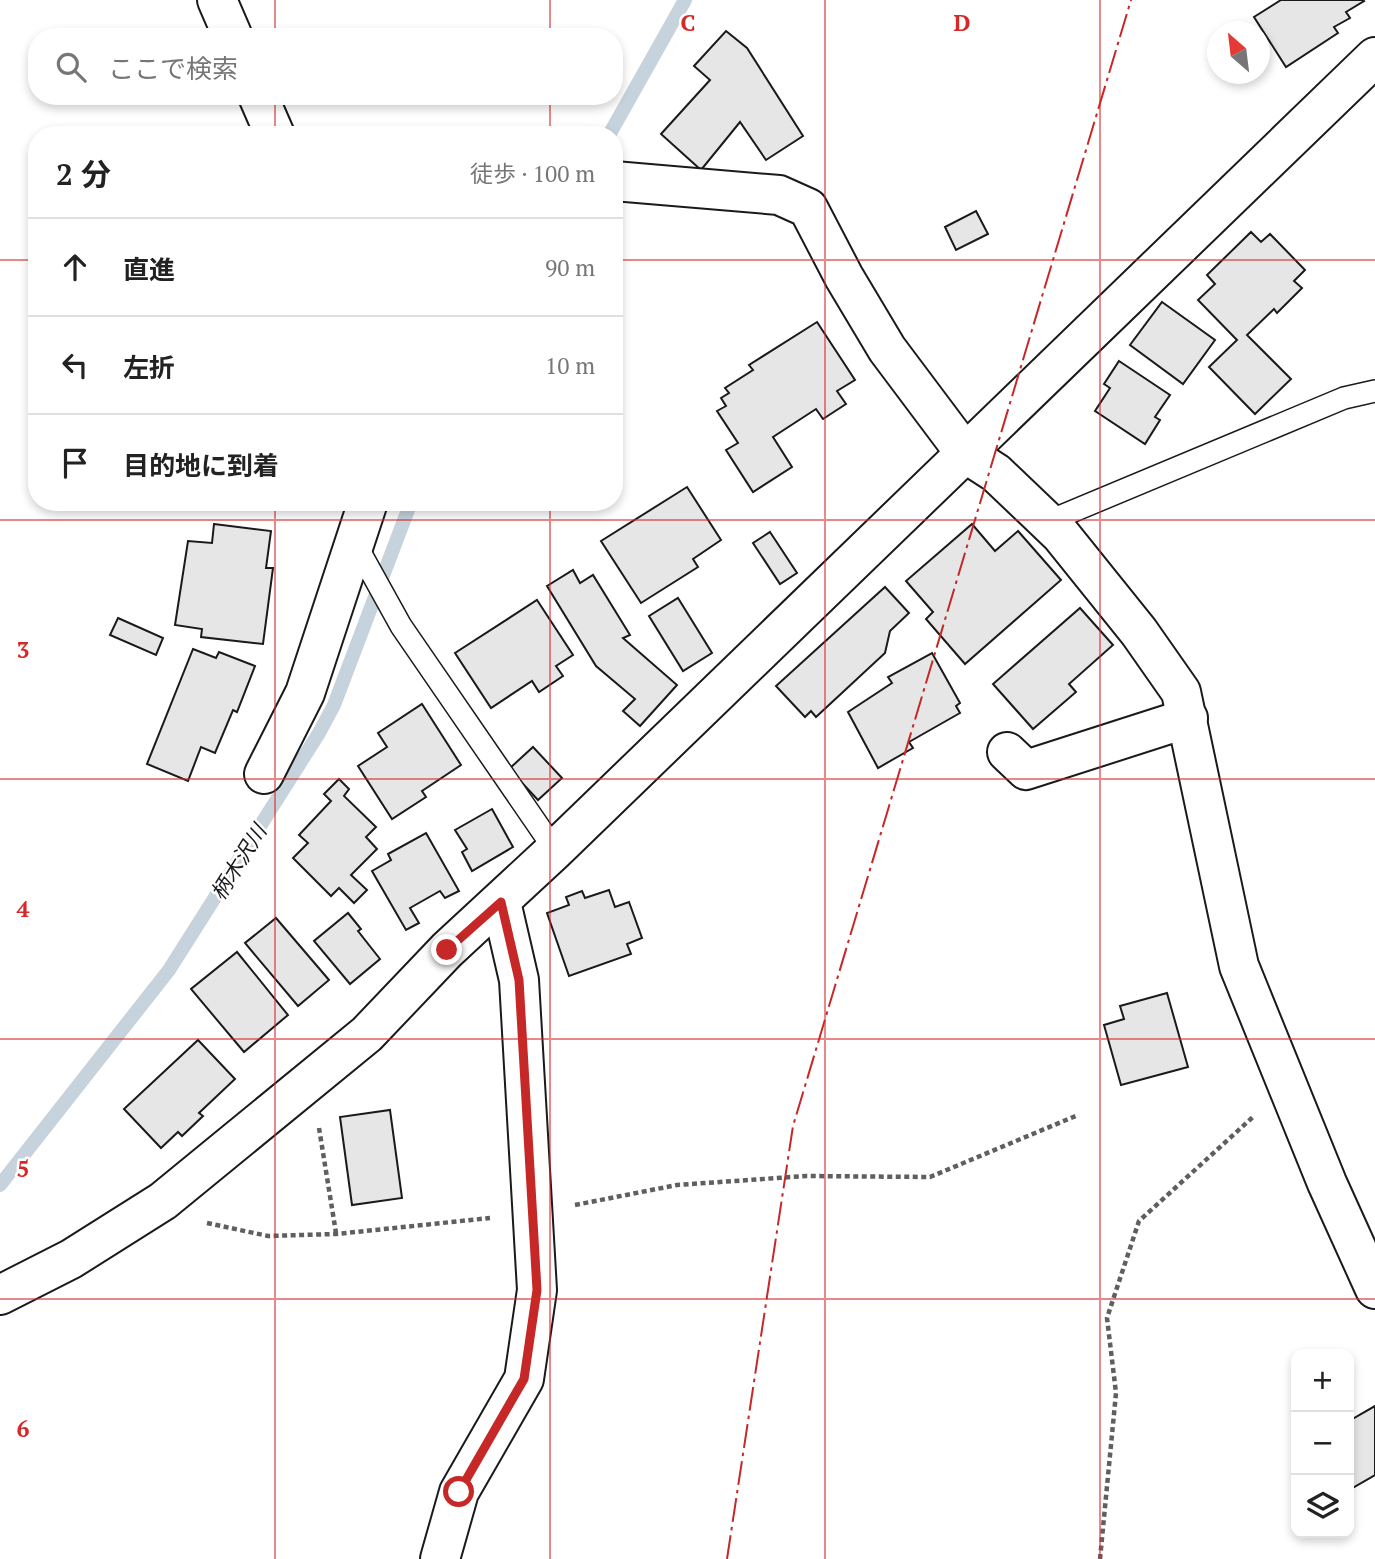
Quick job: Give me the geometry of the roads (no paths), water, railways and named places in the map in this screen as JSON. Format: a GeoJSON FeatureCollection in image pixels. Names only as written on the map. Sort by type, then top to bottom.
{"type":"FeatureCollection","features":[{"type":"Feature","properties":{"kind":"street"},"geometry":{"type":"LineString","coordinates":[[217,0],[229,28]]}},
{"type":"Feature","properties":{"kind":"street"},"geometry":{"type":"LineString","coordinates":[[0,1295],[71,1259],[163,1201],[367,1034],[447,950],[501,902],[1375,57]]}},
{"type":"Feature","properties":{"kind":"street"},"geometry":{"type":"LineString","coordinates":[[262,105],[271,126]]}},
{"type":"Feature","properties":{"kind":"street"},"geometry":{"type":"LineString","coordinates":[[623,183],[779,195],[808,208],[844,277],[887,349],[965,453],[996,473],[1047,522],[1139,632],[1181,692],[1239,966],[1375,1289]]}},
{"type":"Feature","properties":{"kind":"street"},"geometry":{"type":"LineString","coordinates":[[264,774],[305,693],[365,511]]}},
{"type":"Feature","properties":{"kind":"street"},"geometry":{"type":"LineString","coordinates":[[1007,752],[1026,770],[1188,718]]}},
{"type":"Feature","properties":{"kind":"street"},"geometry":{"type":"LineString","coordinates":[[440,1559],[459,1492],[524,1379],[537,1290],[519,980],[501,902]]}},
{"type":"Feature","properties":{"kind":"lane"},"geometry":{"type":"LineString","coordinates":[[1047,522],[1344,398],[1375,391]]}},
{"type":"Feature","properties":{"kind":"lane"},"geometry":{"type":"LineString","coordinates":[[355,543],[401,626],[555,850]]}},
{"type":"Feature","properties":{"kind":"waterway","name":"柄木沢川"},"geometry":{"type":"LineString","coordinates":[[614,126],[685,0]]}},
{"type":"Feature","properties":{"kind":"waterway","name":"柄木沢川"},"geometry":{"type":"LineString","coordinates":[[0,1185],[169,970],[319,733],[334,705],[408,511]]}}]}
